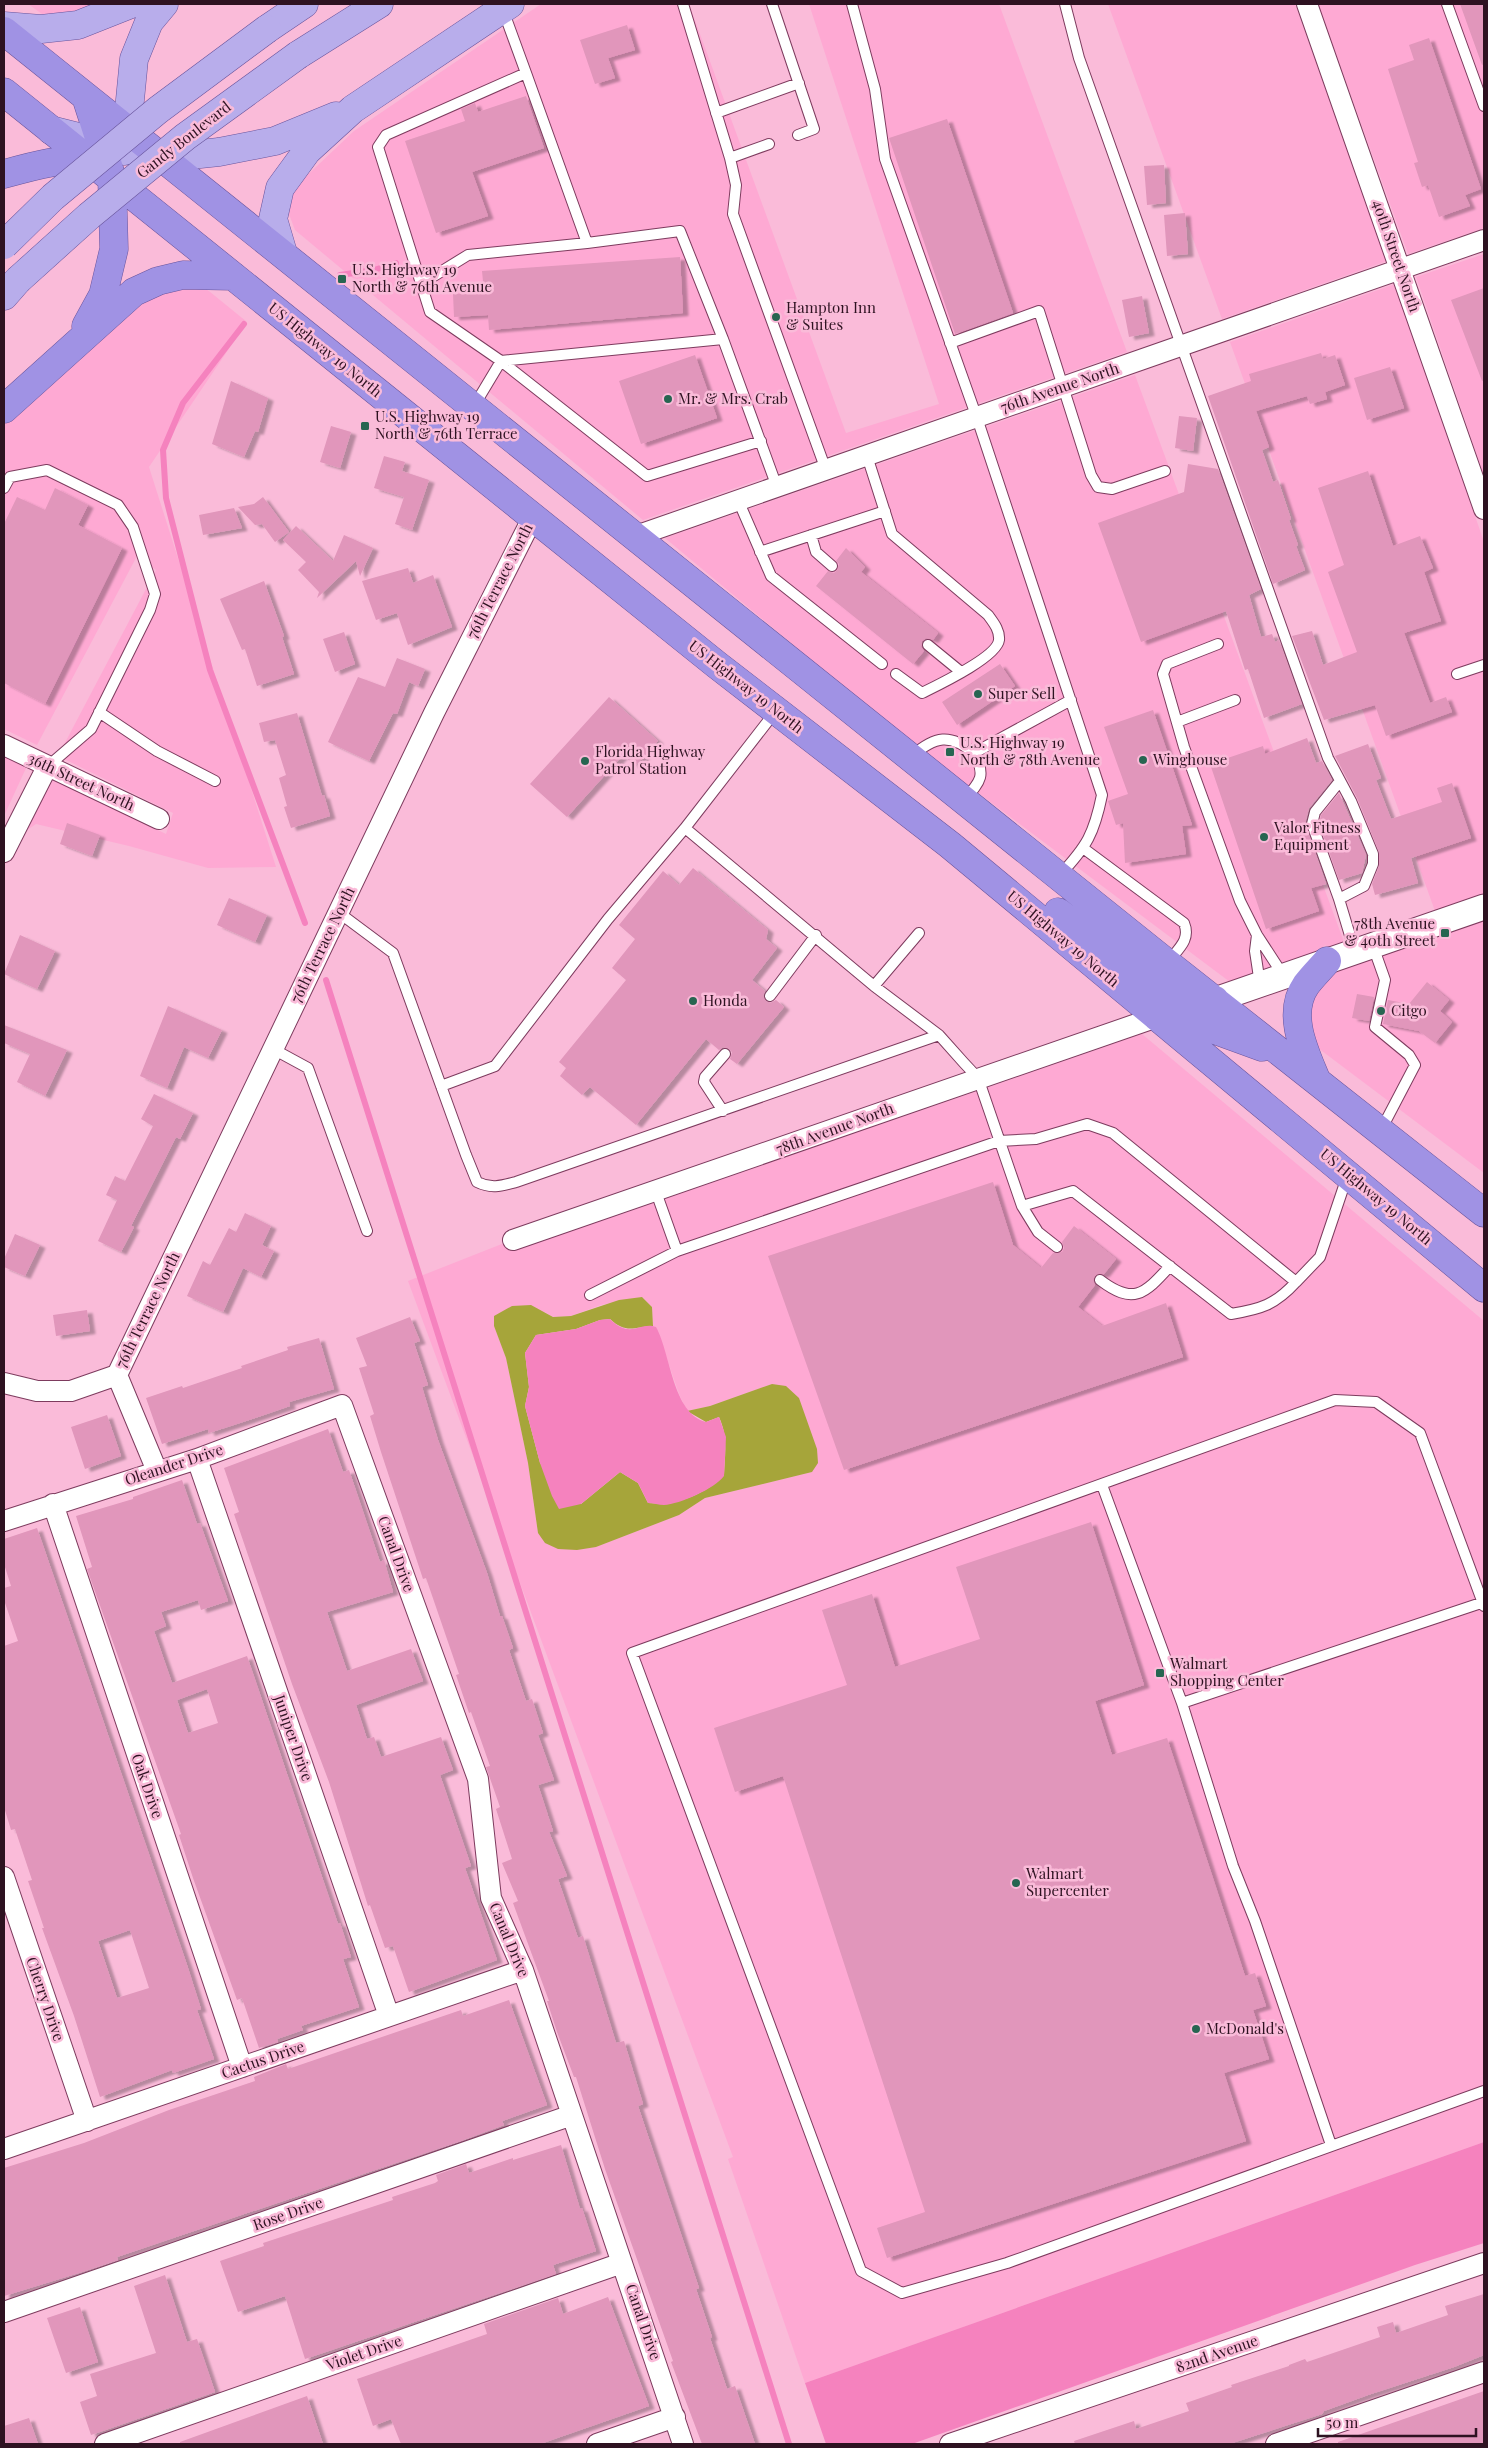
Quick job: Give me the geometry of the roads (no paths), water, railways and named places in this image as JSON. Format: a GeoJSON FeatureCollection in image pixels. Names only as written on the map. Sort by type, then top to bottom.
{"type":"FeatureCollection","features":[{"type":"Feature","properties":{"kind":"highway"},"geometry":{"type":"LineString","coordinates":[[4,31],[86,97],[113,155],[114,249],[103,295],[76,345]]}},
{"type":"Feature","properties":{"kind":"highway"},"geometry":{"type":"LineString","coordinates":[[4,92],[51,130],[113,155],[192,182]]}},
{"type":"Feature","properties":{"kind":"highway"},"geometry":{"type":"LineString","coordinates":[[4,174],[27,168],[113,155],[162,158],[911,756],[1167,963],[1484,1213]]}},
{"type":"Feature","properties":{"kind":"highway","name":"US Highway 19 North"},"geometry":{"type":"LineString","coordinates":[[146,206],[775,711],[950,845],[1484,1288]]}},
{"type":"Feature","properties":{"kind":"highway"},"geometry":{"type":"LineString","coordinates":[[4,409],[134,292],[158,281],[183,274],[233,276]]}},
{"type":"Feature","properties":{"kind":"highway"},"geometry":{"type":"LineString","coordinates":[[950,845],[983,854],[1168,996],[1215,1000]]}},
{"type":"Feature","properties":{"kind":"highway"},"geometry":{"type":"LineString","coordinates":[[1317,1080],[1298,1033],[1299,1006],[1304,987],[1326,961]]}},
{"type":"Feature","properties":{"kind":"highway"},"geometry":{"type":"LineString","coordinates":[[1157,1016],[1196,1023],[1287,1057]]}},
{"type":"Feature","properties":{"kind":"main road"},"geometry":{"type":"LineString","coordinates":[[4,26],[41,29],[78,25],[131,4]]}},
{"type":"Feature","properties":{"kind":"main road"},"geometry":{"type":"LineString","coordinates":[[146,206],[113,155],[134,59],[149,22],[164,4]]}},
{"type":"Feature","properties":{"kind":"main road"},"geometry":{"type":"LineString","coordinates":[[4,245],[68,184],[158,110],[304,4]]}},
{"type":"Feature","properties":{"kind":"main road","name":"Gandy Boulevard"},"geometry":{"type":"LineString","coordinates":[[11,288],[89,216],[185,137],[298,55],[379,4]]}},
{"type":"Feature","properties":{"kind":"main road"},"geometry":{"type":"LineString","coordinates":[[283,253],[273,219],[280,188],[307,151],[353,109],[506,6]]}},
{"type":"Feature","properties":{"kind":"main road"},"geometry":{"type":"LineString","coordinates":[[162,158],[218,152],[275,142],[353,109]]}},
{"type":"Feature","properties":{"kind":"street","name":"40th Street North"},"geometry":{"type":"LineString","coordinates":[[1307,4],[1402,269],[1484,509]]}},
{"type":"Feature","properties":{"kind":"street","name":"76th Avenue North"},"geometry":{"type":"LineString","coordinates":[[636,536],[1484,240]]}},
{"type":"Feature","properties":{"kind":"street","name":"76th Terrace North"},"geometry":{"type":"LineString","coordinates":[[117,1375],[467,644],[533,516]]}},
{"type":"Feature","properties":{"kind":"street","name":"36th Street North"},"geometry":{"type":"LineString","coordinates":[[4,746],[159,818]]}},
{"type":"Feature","properties":{"kind":"street"},"geometry":{"type":"LineString","coordinates":[[4,852],[47,767]]}},
{"type":"Feature","properties":{"kind":"street"},"geometry":{"type":"LineString","coordinates":[[1215,1000],[1484,907]]}},
{"type":"Feature","properties":{"kind":"street","name":"78th Avenue North"},"geometry":{"type":"LineString","coordinates":[[513,1240],[656,1192],[1157,1016]]}},
{"type":"Feature","properties":{"kind":"street"},"geometry":{"type":"LineString","coordinates":[[4,1382],[37,1391],[71,1391],[117,1375],[158,1471]]}},
{"type":"Feature","properties":{"kind":"street","name":"Oleander Drive"},"geometry":{"type":"LineString","coordinates":[[4,1521],[196,1459],[342,1405]]}},
{"type":"Feature","properties":{"kind":"street","name":"Canal Drive"},"geometry":{"type":"LineString","coordinates":[[342,1405],[478,1779],[491,1898],[523,1970],[683,2444]]}},
{"type":"Feature","properties":{"kind":"street","name":"Juniper Drive"},"geometry":{"type":"LineString","coordinates":[[196,1459],[389,2016]]}},
{"type":"Feature","properties":{"kind":"street","name":"Oak Drive"},"geometry":{"type":"LineString","coordinates":[[53,1504],[242,2067]]}},
{"type":"Feature","properties":{"kind":"street","name":"Cherry Drive"},"geometry":{"type":"LineString","coordinates":[[4,1877],[87,2121]]}},
{"type":"Feature","properties":{"kind":"street","name":"Cactus Drive"},"geometry":{"type":"LineString","coordinates":[[4,2149],[523,1970]]}},
{"type":"Feature","properties":{"kind":"street","name":"Rose Drive"},"geometry":{"type":"LineString","coordinates":[[4,2312],[572,2115]]}},
{"type":"Feature","properties":{"kind":"street","name":"Violet Drive"},"geometry":{"type":"LineString","coordinates":[[105,2444],[622,2263]]}},
{"type":"Feature","properties":{"kind":"street","name":"82nd Avenue"},"geometry":{"type":"LineString","coordinates":[[950,2444],[1484,2263]]}},
{"type":"Feature","properties":{"kind":"street"},"geometry":{"type":"LineString","coordinates":[[1276,2444],[1484,2372]]}},
{"type":"Feature","properties":{"kind":"street"},"geometry":{"type":"LineString","coordinates":[[597,2444],[675,2417]]}},
{"type":"Feature","properties":{"kind":"lane"},"geometry":{"type":"LineString","coordinates":[[683,4],[730,158],[736,185],[733,214],[826,470]]}},
{"type":"Feature","properties":{"kind":"lane"},"geometry":{"type":"LineString","coordinates":[[772,4],[814,130],[798,135]]}},
{"type":"Feature","properties":{"kind":"lane"},"geometry":{"type":"LineString","coordinates":[[852,4],[875,88],[885,159],[977,418],[1102,795],[1096,826],[1083,848],[1060,876]]}},
{"type":"Feature","properties":{"kind":"lane"},"geometry":{"type":"LineString","coordinates":[[1065,4],[1080,58],[1328,758],[1351,801],[1373,854],[1364,886],[1340,899]]}},
{"type":"Feature","properties":{"kind":"lane"},"geometry":{"type":"LineString","coordinates":[[1447,4],[1484,106]]}},
{"type":"Feature","properties":{"kind":"lane"},"geometry":{"type":"LineString","coordinates":[[506,6],[526,73],[587,243]]}},
{"type":"Feature","properties":{"kind":"lane"},"geometry":{"type":"LineString","coordinates":[[526,73],[386,135],[378,147],[430,312],[501,362],[647,476],[761,441]]}},
{"type":"Feature","properties":{"kind":"lane"},"geometry":{"type":"LineString","coordinates":[[716,113],[799,83]]}},
{"type":"Feature","properties":{"kind":"lane"},"geometry":{"type":"LineString","coordinates":[[730,158],[769,144]]}},
{"type":"Feature","properties":{"kind":"lane"},"geometry":{"type":"LineString","coordinates":[[421,284],[468,255],[680,231],[723,338],[777,487]]}},
{"type":"Feature","properties":{"kind":"lane"},"geometry":{"type":"LineString","coordinates":[[950,343],[1039,311],[1091,476],[1098,487],[1112,489],[1165,471]]}},
{"type":"Feature","properties":{"kind":"lane"},"geometry":{"type":"LineString","coordinates":[[501,362],[723,338]]}},
{"type":"Feature","properties":{"kind":"lane"},"geometry":{"type":"LineString","coordinates":[[474,406],[501,362]]}},
{"type":"Feature","properties":{"kind":"lane"},"geometry":{"type":"LineString","coordinates":[[867,456],[892,534],[988,615],[994,623],[999,641],[994,649],[961,672],[922,693],[896,674]]}},
{"type":"Feature","properties":{"kind":"lane"},"geometry":{"type":"LineString","coordinates":[[4,488],[10,478],[47,470],[118,504],[133,527],[155,594],[150,610],[91,728],[47,767]]}},
{"type":"Feature","properties":{"kind":"lane"},"geometry":{"type":"LineString","coordinates":[[738,500],[771,576],[882,664]]}},
{"type":"Feature","properties":{"kind":"lane"},"geometry":{"type":"LineString","coordinates":[[760,552],[885,511]]}},
{"type":"Feature","properties":{"kind":"lane"},"geometry":{"type":"LineString","coordinates":[[811,535],[816,552],[832,566]]}},
{"type":"Feature","properties":{"kind":"lane"},"geometry":{"type":"LineString","coordinates":[[1218,644],[1167,664],[1163,674],[1177,722],[1240,901],[1257,935],[1284,976]]}},
{"type":"Feature","properties":{"kind":"lane"},"geometry":{"type":"LineString","coordinates":[[928,645],[961,672]]}},
{"type":"Feature","properties":{"kind":"lane"},"geometry":{"type":"LineString","coordinates":[[1457,674],[1484,665]]}},
{"type":"Feature","properties":{"kind":"lane"},"geometry":{"type":"LineString","coordinates":[[974,753],[1070,700]]}},
{"type":"Feature","properties":{"kind":"lane"},"geometry":{"type":"LineString","coordinates":[[1177,722],[1235,700]]}},
{"type":"Feature","properties":{"kind":"lane"},"geometry":{"type":"LineString","coordinates":[[441,1086],[495,1066],[608,919],[685,828],[775,711]]}},
{"type":"Feature","properties":{"kind":"lane"},"geometry":{"type":"LineString","coordinates":[[99,712],[157,751],[214,782]]}},
{"type":"Feature","properties":{"kind":"lane"},"geometry":{"type":"LineString","coordinates":[[911,756],[927,743],[945,739],[960,741],[974,753],[980,764],[982,774],[978,786],[965,800]]}},
{"type":"Feature","properties":{"kind":"lane"},"geometry":{"type":"LineString","coordinates":[[1340,781],[1315,812],[1312,824],[1340,899],[1364,948],[1385,980],[1375,1027],[1409,1055],[1415,1065],[1380,1131]]}},
{"type":"Feature","properties":{"kind":"lane"},"geometry":{"type":"LineString","coordinates":[[685,828],[816,935],[874,986],[939,1035],[978,1078],[1022,1206],[1038,1232],[1057,1247]]}},
{"type":"Feature","properties":{"kind":"lane"},"geometry":{"type":"LineString","coordinates":[[1083,848],[1184,923],[1187,931],[1186,939],[1167,963]]}},
{"type":"Feature","properties":{"kind":"lane"},"geometry":{"type":"LineString","coordinates":[[338,912],[392,953],[477,1182],[486,1186],[496,1187],[516,1182],[939,1035]]}},
{"type":"Feature","properties":{"kind":"lane"},"geometry":{"type":"LineString","coordinates":[[874,986],[919,933]]}},
{"type":"Feature","properties":{"kind":"lane"},"geometry":{"type":"LineString","coordinates":[[770,996],[816,935]]}},
{"type":"Feature","properties":{"kind":"lane"},"geometry":{"type":"LineString","coordinates":[[1257,935],[1255,951],[1260,984]]}},
{"type":"Feature","properties":{"kind":"lane"},"geometry":{"type":"LineString","coordinates":[[273,1049],[308,1068],[367,1231]]}},
{"type":"Feature","properties":{"kind":"lane"},"geometry":{"type":"LineString","coordinates":[[722,1111],[704,1082],[705,1077],[725,1054]]}},
{"type":"Feature","properties":{"kind":"lane"},"geometry":{"type":"LineString","coordinates":[[590,1295],[677,1251],[999,1141],[1036,1139],[1087,1124],[1113,1134],[1296,1282]]}},
{"type":"Feature","properties":{"kind":"lane"},"geometry":{"type":"LineString","coordinates":[[1022,1206],[1073,1191],[1232,1314],[1262,1309],[1287,1292],[1320,1257],[1348,1174]]}},
{"type":"Feature","properties":{"kind":"lane"},"geometry":{"type":"LineString","coordinates":[[656,1192],[677,1251]]}},
{"type":"Feature","properties":{"kind":"lane"},"geometry":{"type":"LineString","coordinates":[[1100,1280],[1118,1293],[1140,1294],[1170,1266]]}},
{"type":"Feature","properties":{"kind":"lane"},"geometry":{"type":"LineString","coordinates":[[1182,1703],[1484,1603],[1420,1433],[1376,1402],[1335,1400],[632,1653],[861,2272],[902,2293],[1007,2262],[1484,2091]]}},
{"type":"Feature","properties":{"kind":"lane"},"geometry":{"type":"LineString","coordinates":[[1102,1485],[1182,1703],[1233,1866],[1255,1921],[1331,2145]]}},
{"type":"Feature","properties":{"kind":"waterway"},"geometry":{"type":"LineString","coordinates":[[340,275],[374,270],[396,263]]}},
{"type":"Feature","properties":{"kind":"waterway"},"geometry":{"type":"LineString","coordinates":[[244,324],[183,403],[163,450],[166,498],[210,670],[305,923]]}},
{"type":"Feature","properties":{"kind":"waterway"},"geometry":{"type":"LineString","coordinates":[[326,980],[789,2444]]}},
{"type":"Feature","properties":{"kind":"place","name":"U.S. Highway 19 North & 76th Avenue"},"geometry":{"type":"Point","coordinates":[342,279]}},
{"type":"Feature","properties":{"kind":"place","name":"Hampton Inn & Suites"},"geometry":{"type":"Point","coordinates":[776,317]}},
{"type":"Feature","properties":{"kind":"place","name":"Mr. & Mrs. Crab"},"geometry":{"type":"Point","coordinates":[668,399]}},
{"type":"Feature","properties":{"kind":"place","name":"U.S. Highway 19 North & 76th Terrace"},"geometry":{"type":"Point","coordinates":[365,426]}},
{"type":"Feature","properties":{"kind":"place","name":"Super Sell"},"geometry":{"type":"Point","coordinates":[978,694]}},
{"type":"Feature","properties":{"kind":"place","name":"U.S. Highway 19 North & 78th Avenue"},"geometry":{"type":"Point","coordinates":[950,752]}},
{"type":"Feature","properties":{"kind":"place","name":"Winghouse"},"geometry":{"type":"Point","coordinates":[1143,760]}},
{"type":"Feature","properties":{"kind":"place","name":"Florida Highway Patrol Station"},"geometry":{"type":"Point","coordinates":[585,761]}},
{"type":"Feature","properties":{"kind":"place","name":"Valor Fitness Equipment"},"geometry":{"type":"Point","coordinates":[1264,837]}},
{"type":"Feature","properties":{"kind":"place","name":"78th Avenue & 40th Street"},"geometry":{"type":"Point","coordinates":[1445,933]}},
{"type":"Feature","properties":{"kind":"place","name":"Honda"},"geometry":{"type":"Point","coordinates":[693,1001]}},
{"type":"Feature","properties":{"kind":"place","name":"Citgo"},"geometry":{"type":"Point","coordinates":[1381,1011]}},
{"type":"Feature","properties":{"kind":"place","name":"Walmart Shopping Center"},"geometry":{"type":"Point","coordinates":[1160,1673]}},
{"type":"Feature","properties":{"kind":"place","name":"Walmart Supercenter"},"geometry":{"type":"Point","coordinates":[1016,1883]}},
{"type":"Feature","properties":{"kind":"place","name":"McDonald's"},"geometry":{"type":"Point","coordinates":[1196,2029]}}]}
